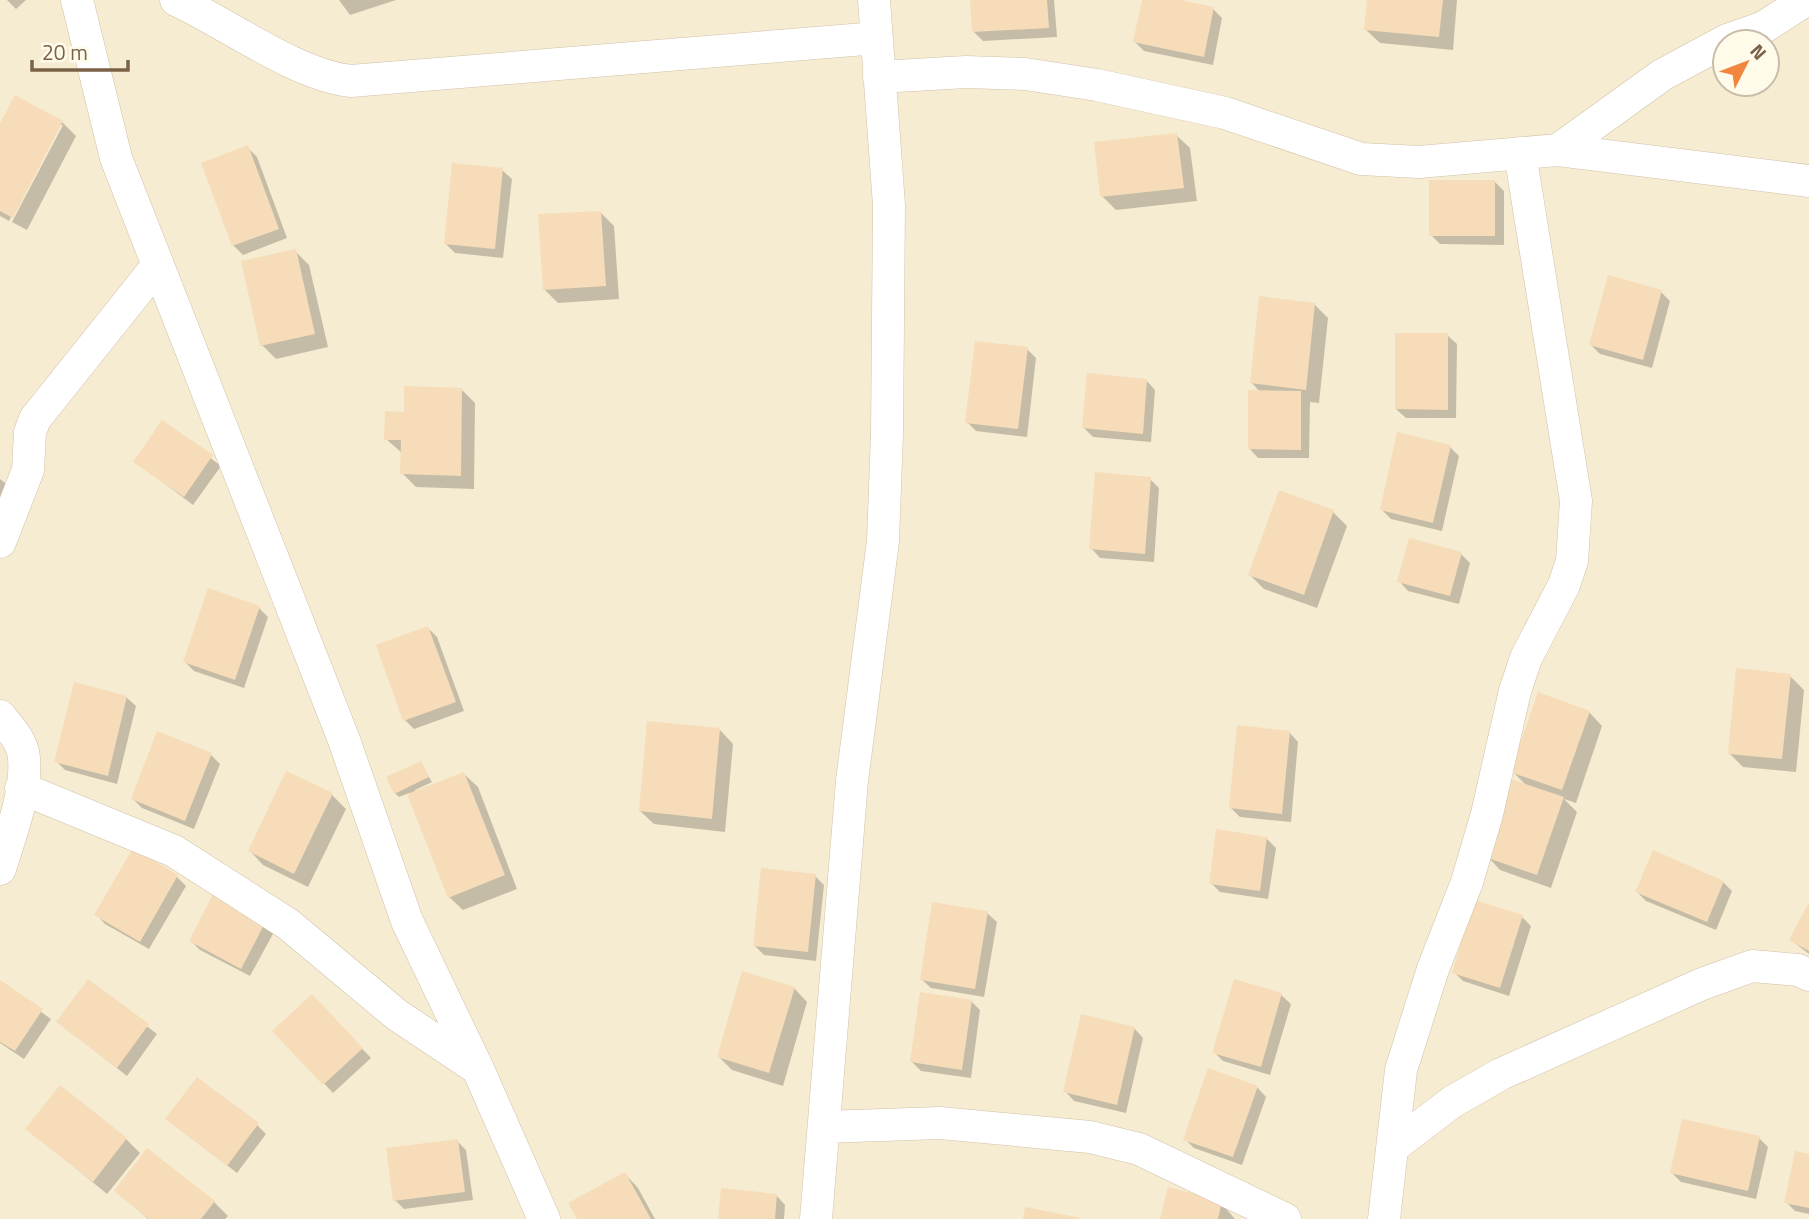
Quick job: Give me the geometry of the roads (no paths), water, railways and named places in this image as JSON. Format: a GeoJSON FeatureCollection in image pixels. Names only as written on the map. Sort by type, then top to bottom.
{"type":"FeatureCollection","features":[{"type":"Feature","properties":{"kind":"street"},"geometry":{"type":"LineString","coordinates":[[77,0],[116,158],[344,740],[407,921],[478,1069],[544,1219]]}},
{"type":"Feature","properties":{"kind":"street"},"geometry":{"type":"LineString","coordinates":[[176,0],[301,66],[334,79],[351,81],[877,37]]}},
{"type":"Feature","properties":{"kind":"street"},"geometry":{"type":"LineString","coordinates":[[816,1219],[852,781],[883,541],[889,205],[874,0]]}},
{"type":"Feature","properties":{"kind":"street"},"geometry":{"type":"LineString","coordinates":[[1558,150],[1662,75],[1727,40],[1764,27],[1805,0]]}},
{"type":"Feature","properties":{"kind":"street"},"geometry":{"type":"LineString","coordinates":[[879,77],[966,72],[1025,74],[1097,85],[1225,113],[1361,159],[1419,162],[1558,150],[1809,181]]}},
{"type":"Feature","properties":{"kind":"street"},"geometry":{"type":"LineString","coordinates":[[1384,1219],[1401,1070],[1433,969],[1467,882],[1487,814],[1515,691],[1526,659],[1564,585],[1572,561],[1576,501],[1520,153]]}},
{"type":"Feature","properties":{"kind":"street"},"geometry":{"type":"LineString","coordinates":[[0,542],[28,470],[30,432],[35,418],[158,265]]}},
{"type":"Feature","properties":{"kind":"street"},"geometry":{"type":"LineString","coordinates":[[0,716],[21,747],[24,758],[21,788],[0,869]]}},
{"type":"Feature","properties":{"kind":"street"},"geometry":{"type":"LineString","coordinates":[[21,788],[119,826],[174,851],[288,924],[397,1015],[478,1069]]}},
{"type":"Feature","properties":{"kind":"street"},"geometry":{"type":"LineString","coordinates":[[1393,1147],[1452,1102],[1501,1074],[1702,984],[1752,967],[1798,970],[1809,975]]}},
{"type":"Feature","properties":{"kind":"street"},"geometry":{"type":"LineString","coordinates":[[824,1127],[940,1123],[1090,1137],[1139,1149],[1285,1219]]}}]}
